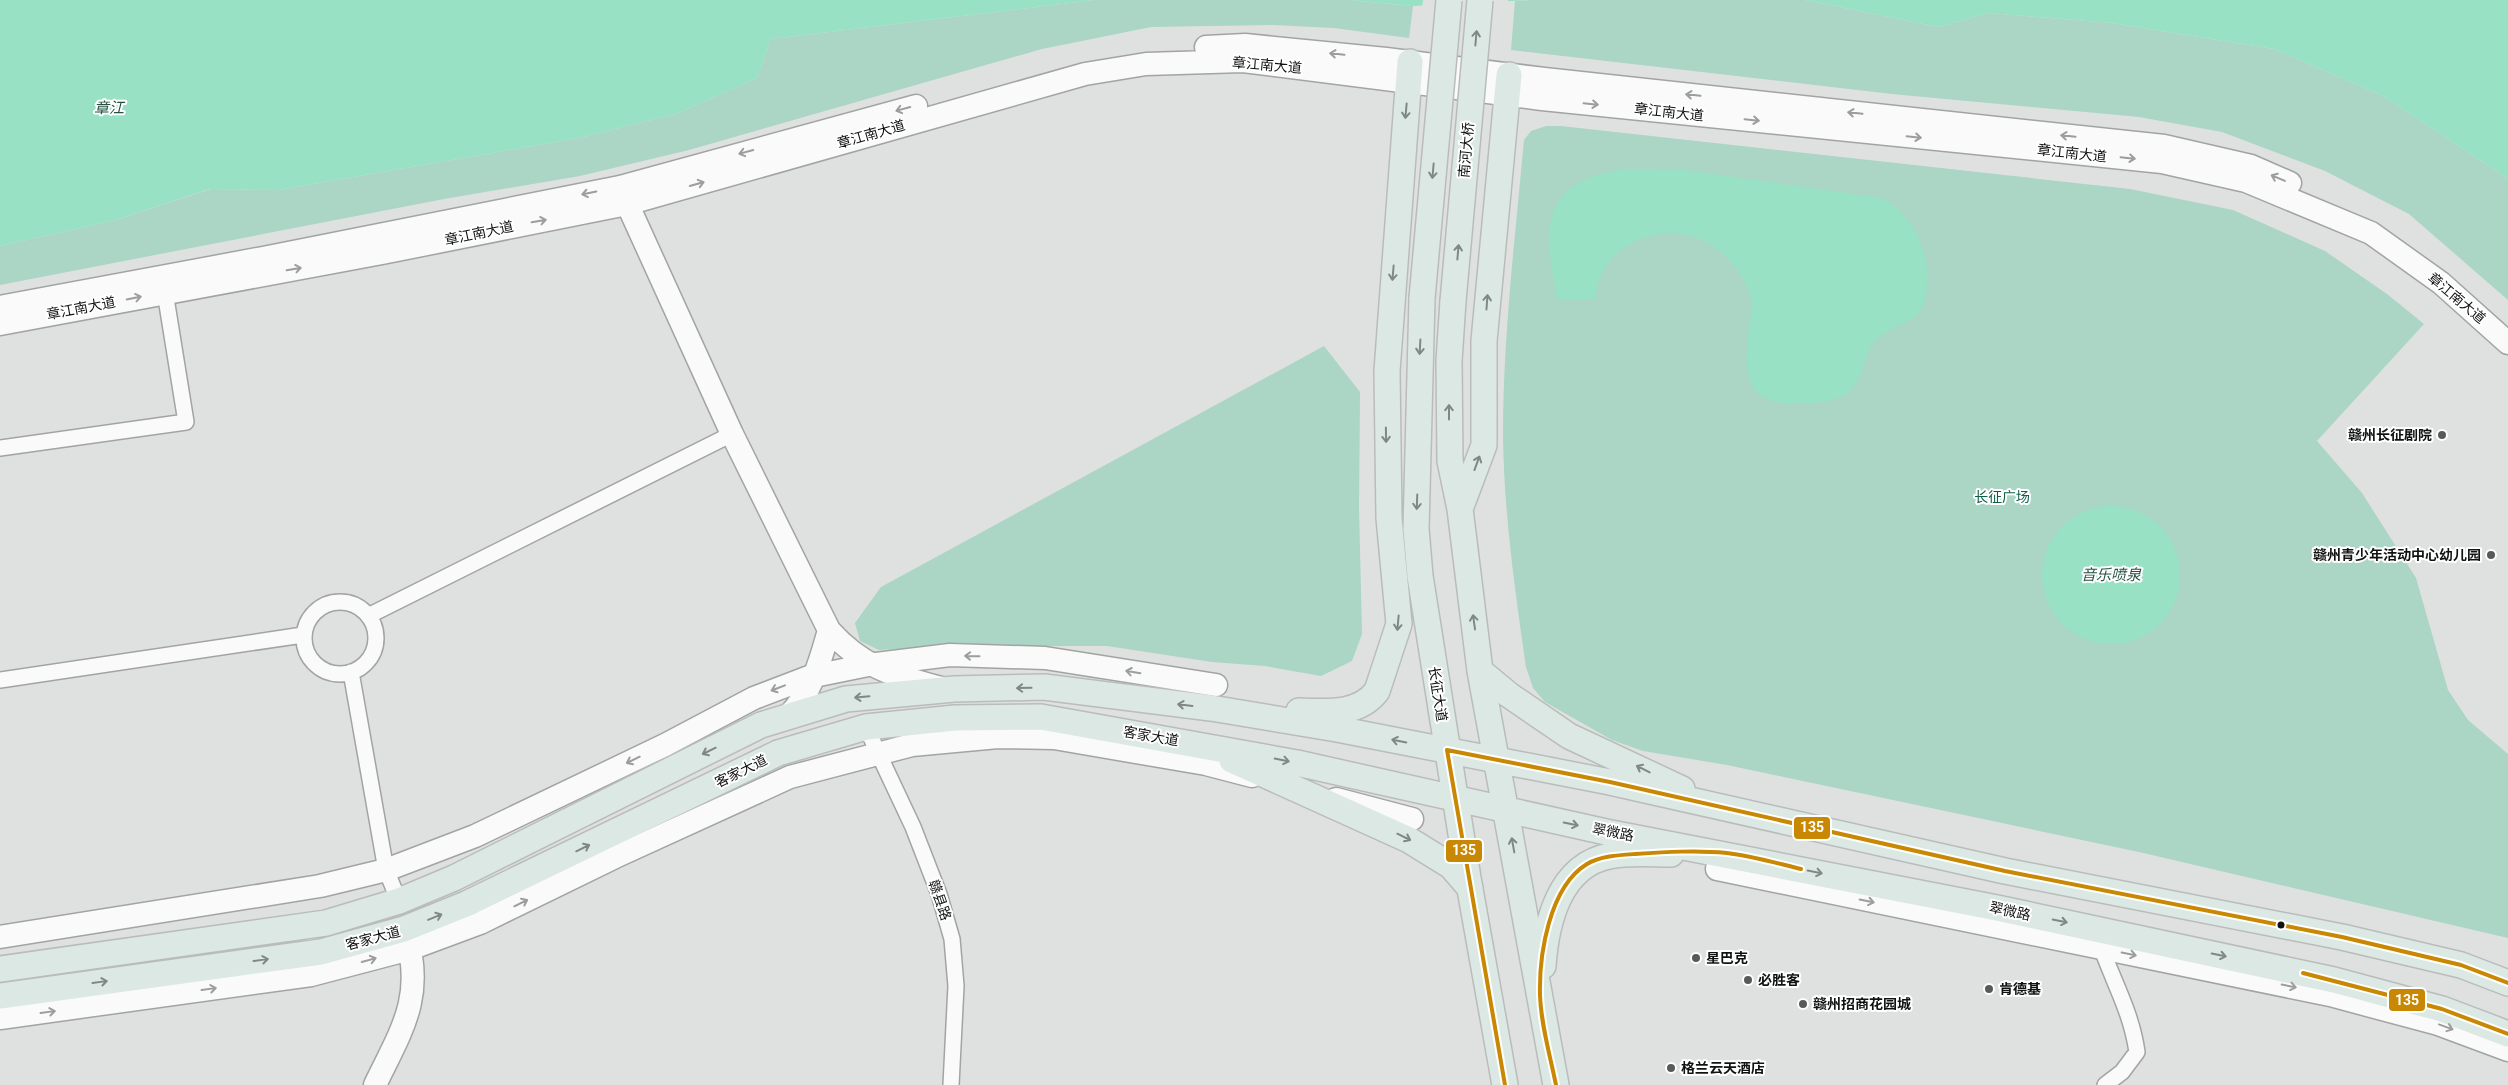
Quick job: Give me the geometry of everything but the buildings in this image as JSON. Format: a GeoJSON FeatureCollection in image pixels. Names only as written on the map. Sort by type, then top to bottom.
{"type":"FeatureCollection","features":[{"type":"Feature","properties":{"kind":"main road","name":"长征大道"},"geometry":{"type":"LineString","coordinates":[[1449,0],[1422,298],[1416,529],[1424,607],[1470,888],[1505,1085]]}},
{"type":"Feature","properties":{"kind":"main road","name":"南河大桥"},"geometry":{"type":"LineString","coordinates":[[1460,509],[1450,461],[1449,361],[1480,0]]}},
{"type":"Feature","properties":{"kind":"main road","name":"章江南大道"},"geometry":{"type":"LineString","coordinates":[[0,324],[382,253],[510,226],[623,196],[972,90],[1080,63],[1146,49],[1245,45],[1409,72],[1542,99],[2162,162],[2246,181],[2371,233],[2441,283],[2508,342]]}},
{"type":"Feature","properties":{"kind":"main road","name":"章江南大道"},"geometry":{"type":"LineString","coordinates":[[1409,72],[1510,75],[2164,146],[2251,166],[2380,221],[2449,272],[2508,326]]}},
{"type":"Feature","properties":{"kind":"main road"},"geometry":{"type":"LineString","coordinates":[[0,937],[320,886],[386,870],[475,836],[664,745],[754,698],[814,676],[872,665],[950,656],[1045,658],[1214,697],[1336,710],[1354,708],[1370,700],[1377,691],[1399,624],[1389,505],[1386,421],[1388,340],[1409,72]]}},
{"type":"Feature","properties":{"kind":"main road"},"geometry":{"type":"LineString","coordinates":[[1510,75],[1484,341],[1484,445],[1460,509],[1480,671],[1556,1085]]}},
{"type":"Feature","properties":{"kind":"main road","name":"章江南大道"},"geometry":{"type":"LineString","coordinates":[[0,307],[291,253],[623,196]]}},
{"type":"Feature","properties":{"kind":"main road"},"geometry":{"type":"LineString","coordinates":[[623,196],[732,434],[829,630],[846,650],[872,665],[906,679],[946,689]]}},
{"type":"Feature","properties":{"kind":"main road"},"geometry":{"type":"LineString","coordinates":[[1389,505],[1418,440]]}},
{"type":"Feature","properties":{"kind":"main road"},"geometry":{"type":"LineString","coordinates":[[1393,563],[1424,607]]}},
{"type":"Feature","properties":{"kind":"main road"},"geometry":{"type":"LineString","coordinates":[[787,717],[799,706],[814,676],[829,630]]}},
{"type":"Feature","properties":{"kind":"main road"},"geometry":{"type":"LineString","coordinates":[[1480,671],[1509,695],[1569,736],[1630,763],[1718,807]]}},
{"type":"Feature","properties":{"kind":"main road","name":"客家大道"},"geometry":{"type":"LineString","coordinates":[[0,969],[326,923],[399,901],[454,878],[761,725],[846,699],[946,689],[1044,687],[1214,697],[1447,750]]}},
{"type":"Feature","properties":{"kind":"main road","name":"客家大道"},"geometry":{"type":"LineString","coordinates":[[0,996],[407,939],[466,904],[778,753],[866,727],[955,718],[1040,717],[1200,744],[1506,809]]}},
{"type":"Feature","properties":{"kind":"main road"},"geometry":{"type":"LineString","coordinates":[[0,1018],[311,975],[407,939],[480,923],[615,856],[790,777],[912,745],[998,737],[1054,738],[1206,764],[1412,819]]}},
{"type":"Feature","properties":{"kind":"main road"},"geometry":{"type":"LineString","coordinates":[[1200,744],[1284,785],[1354,814],[1430,851],[1450,866],[1470,888]]}},
{"type":"Feature","properties":{"kind":"main road"},"geometry":{"type":"LineString","coordinates":[[1447,750],[1610,782],[2005,871],[2342,937],[2461,965],[2508,983]]}},
{"type":"Feature","properties":{"kind":"main road","name":"翠微路"},"geometry":{"type":"LineString","coordinates":[[1506,809],[1716,860],[2098,938],[2334,980],[2442,1009],[2508,1034]]}},
{"type":"Feature","properties":{"kind":"main road"},"geometry":{"type":"LineString","coordinates":[[1540,996],[1545,937],[1552,912],[1580,870],[1589,863],[1610,856],[1716,860]]}},
{"type":"Feature","properties":{"kind":"main road"},"geometry":{"type":"LineString","coordinates":[[2098,938],[2330,995],[2438,1024],[2508,1050]]}},
{"type":"Feature","properties":{"kind":"main road"},"geometry":{"type":"LineString","coordinates":[[375,1085],[408,1016],[413,983],[407,939]]}},
{"type":"Feature","properties":{"kind":"street"},"geometry":{"type":"LineString","coordinates":[[0,448],[186,422],[165,292]]}},
{"type":"Feature","properties":{"kind":"street"},"geometry":{"type":"LineString","coordinates":[[368,616],[732,434]]}},
{"type":"Feature","properties":{"kind":"street"},"geometry":{"type":"LineString","coordinates":[[334,602],[353,604],[368,616],[376,633],[373,651],[362,666],[350,672],[336,674],[319,668],[307,654],[304,635],[306,626],[317,610],[334,602]]}},
{"type":"Feature","properties":{"kind":"street"},"geometry":{"type":"LineString","coordinates":[[0,680],[304,635]]}},
{"type":"Feature","properties":{"kind":"street"},"geometry":{"type":"LineString","coordinates":[[350,672],[386,870],[399,901]]}},
{"type":"Feature","properties":{"kind":"street","name":"赣县路"},"geometry":{"type":"LineString","coordinates":[[866,727],[913,827],[939,894],[952,939],[956,986],[951,1085]]}},
{"type":"Feature","properties":{"kind":"street"},"geometry":{"type":"LineString","coordinates":[[2098,938],[2125,1003],[2134,1030],[2137,1052],[2122,1072],[2105,1085]]}},
{"type":"Feature","properties":{"kind":"green space"},"geometry":{"type":"Polygon","coordinates":[[[1095,0],[1349,0],[1413,6],[1409,38],[1334,28],[1273,25],[1151,27],[1042,49],[689,150],[580,176],[444,199],[0,285],[0,246],[116,220],[211,189],[278,190],[579,138],[679,113],[757,78],[771,39],[1095,0]]]}},
{"type":"Feature","properties":{"kind":"green space"},"geometry":{"type":"Polygon","coordinates":[[[1805,0],[1938,27],[1989,13],[2111,23],[2274,49],[2383,96],[2508,179],[2508,300],[2409,214],[2325,171],[2222,132],[2139,117],[1892,94],[1511,50],[1515,1],[1805,0]]]}},
{"type":"Feature","properties":{"kind":"green space","name":"长征广场"},"geometry":{"type":"Polygon","coordinates":[[[1546,126],[1561,126],[2130,189],[2233,210],[2325,251],[2387,294],[2424,324],[2317,441],[2362,493],[2416,578],[2448,690],[2468,720],[2508,754],[2508,938],[2139,852],[1727,765],[1643,751],[1612,740],[1545,702],[1533,688],[1526,667],[1508,523],[1503,436],[1507,325],[1524,140],[1531,131],[1546,126]]]}},
{"type":"Feature","properties":{"kind":"green space"},"geometry":{"type":"Polygon","coordinates":[[[1324,346],[1360,392],[1359,508],[1362,634],[1352,661],[1321,676],[1265,666],[1212,662],[1107,646],[950,646],[879,650],[860,641],[855,623],[881,587],[1324,346]]]}},
{"type":"Feature","properties":{"kind":"water","name":"章江"},"geometry":{"type":"Polygon","coordinates":[[[0,0],[1095,0],[771,39],[757,78],[679,113],[579,138],[278,190],[210,189],[116,220],[0,246],[0,0]]]}},
{"type":"Feature","properties":{"kind":"water"},"geometry":{"type":"Polygon","coordinates":[[[1349,0],[1530,0],[1413,6],[1349,0]]]}},
{"type":"Feature","properties":{"kind":"water"},"geometry":{"type":"Polygon","coordinates":[[[1805,0],[2508,0],[2508,179],[2383,96],[2274,49],[2111,23],[1989,13],[1938,27],[1805,0]]]}},
{"type":"Feature","properties":{"kind":"water"},"geometry":{"type":"Polygon","coordinates":[[[1625,169],[1684,170],[1882,198],[1903,214],[1918,235],[1923,248],[1926,260],[1927,287],[1921,309],[1912,319],[1883,335],[1873,344],[1859,378],[1852,389],[1842,396],[1829,401],[1803,404],[1779,402],[1762,396],[1752,386],[1748,372],[1747,356],[1752,300],[1749,290],[1727,257],[1702,240],[1687,235],[1672,234],[1642,239],[1615,255],[1598,283],[1596,300],[1557,300],[1550,251],[1550,231],[1553,213],[1561,197],[1575,185],[1596,175],[1625,169]]]}},
{"type":"Feature","properties":{"kind":"water","name":"音乐喷泉"},"geometry":{"type":"Polygon","coordinates":[[[2111,506],[2137,511],[2160,526],[2175,549],[2180,575],[2175,601],[2160,624],[2137,639],[2111,644],[2085,639],[2062,624],[2047,601],[2042,575],[2047,549],[2062,526],[2085,511],[2111,506]]]}},
{"type":"Feature","properties":{"kind":"pier"},"geometry":{"type":"Polygon","coordinates":[[[1423,0],[1508,0],[1508,4],[1422,8],[1423,0]]]}},
{"type":"Feature","properties":{"kind":"transit line","name":"135"},"geometry":{"type":"LineString","coordinates":[[1505,1085],[1447,750],[1610,782],[2005,871],[2342,937],[2461,965],[2508,983]]}},
{"type":"Feature","properties":{"kind":"transit line","name":"135"},"geometry":{"type":"LineString","coordinates":[[1556,1085],[1544,1029],[1540,979],[1544,942],[1549,923],[1563,889],[1574,875],[1592,861],[1604,858],[1623,855],[1681,852],[1736,854],[1801,869]]}},
{"type":"Feature","properties":{"kind":"transit line","name":"135"},"geometry":{"type":"LineString","coordinates":[[2303,973],[2442,1009],[2508,1034]]}},
{"type":"Feature","properties":{"kind":"place","name":"赣州长征剧院"},"geometry":{"type":"Point","coordinates":[2442,435]}},
{"type":"Feature","properties":{"kind":"place","name":"赣州青少年活动中心幼儿园"},"geometry":{"type":"Point","coordinates":[2491,555]}},
{"type":"Feature","properties":{"kind":"place","name":"星巴克"},"geometry":{"type":"Point","coordinates":[1696,958]}},
{"type":"Feature","properties":{"kind":"place","name":"必胜客"},"geometry":{"type":"Point","coordinates":[1748,980]}},
{"type":"Feature","properties":{"kind":"place","name":"肯德基"},"geometry":{"type":"Point","coordinates":[1989,989]}},
{"type":"Feature","properties":{"kind":"place","name":"赣州招商花园城"},"geometry":{"type":"Point","coordinates":[1803,1004]}},
{"type":"Feature","properties":{"kind":"place","name":"格兰云天酒店"},"geometry":{"type":"Point","coordinates":[1671,1068]}}]}
